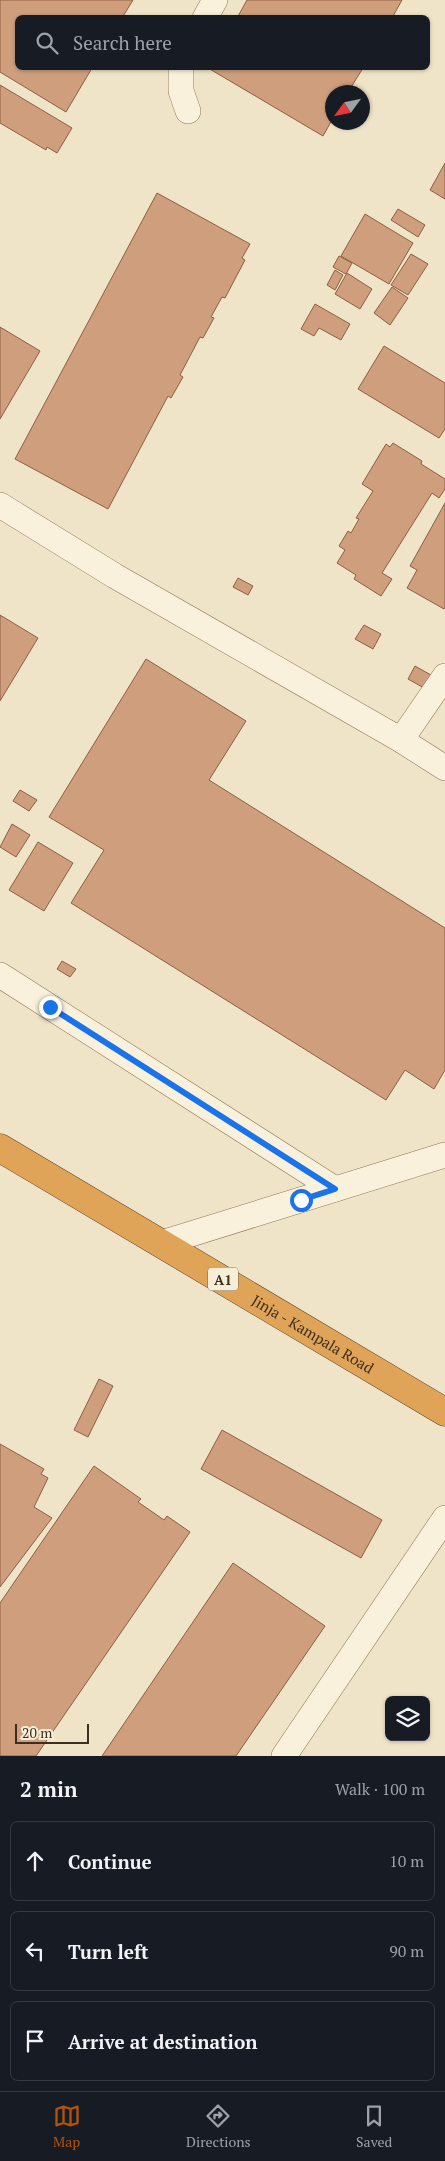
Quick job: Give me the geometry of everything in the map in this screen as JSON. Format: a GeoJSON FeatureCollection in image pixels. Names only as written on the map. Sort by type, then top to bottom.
{"type":"FeatureCollection","features":[{"type":"Feature","properties":{"kind":"highway","name":"Jinja - Kampala Road"},"geometry":{"type":"LineString","coordinates":[[0,1148],[162,1242],[445,1412]]}},
{"type":"Feature","properties":{"kind":"street"},"geometry":{"type":"LineString","coordinates":[[207,15],[215,0]]}},
{"type":"Feature","properties":{"kind":"street"},"geometry":{"type":"LineString","coordinates":[[181,70],[181,91],[188,111]]}},
{"type":"Feature","properties":{"kind":"street"},"geometry":{"type":"LineString","coordinates":[[0,505],[115,576],[400,740],[445,768]]}},
{"type":"Feature","properties":{"kind":"street"},"geometry":{"type":"LineString","coordinates":[[400,740],[445,676]]}},
{"type":"Feature","properties":{"kind":"street"},"geometry":{"type":"LineString","coordinates":[[0,975],[335,1189]]}},
{"type":"Feature","properties":{"kind":"street"},"geometry":{"type":"LineString","coordinates":[[162,1242],[445,1155]]}},
{"type":"Feature","properties":{"kind":"street"},"geometry":{"type":"LineString","coordinates":[[284,1756],[445,1518]]}},
{"type":"Feature","properties":{"kind":"building"},"geometry":{"type":"Polygon","coordinates":[[[0,0],[133,0],[124,15],[15,15],[15,70],[91,70],[66,112],[0,72],[0,0]]]}},
{"type":"Feature","properties":{"kind":"building"},"geometry":{"type":"Polygon","coordinates":[[[247,0],[402,0],[394,15],[239,15],[247,0]]]}},
{"type":"Feature","properties":{"kind":"building"},"geometry":{"type":"Polygon","coordinates":[[[211,70],[362,70],[352,85],[325,85],[326,130],[323,136],[211,70]]]}},
{"type":"Feature","properties":{"kind":"building"},"geometry":{"type":"Polygon","coordinates":[[[0,85],[72,128],[57,153],[47,147],[46,150],[0,123],[0,85]]]}},
{"type":"Feature","properties":{"kind":"building"},"geometry":{"type":"Polygon","coordinates":[[[445,163],[445,199],[430,190],[445,163]]]}},
{"type":"Feature","properties":{"kind":"building"},"geometry":{"type":"Polygon","coordinates":[[[157,193],[250,244],[242,258],[245,260],[225,298],[222,297],[211,317],[214,318],[203,338],[200,337],[180,375],[183,377],[171,398],[168,396],[108,509],[15,459],[157,193]]]}},
{"type":"Feature","properties":{"kind":"building"},"geometry":{"type":"Polygon","coordinates":[[[398,209],[425,225],[418,237],[391,220],[398,209]]]}},
{"type":"Feature","properties":{"kind":"building"},"geometry":{"type":"Polygon","coordinates":[[[365,214],[413,243],[389,284],[341,256],[365,214]]]}},
{"type":"Feature","properties":{"kind":"building"},"geometry":{"type":"Polygon","coordinates":[[[411,254],[428,264],[408,295],[391,285],[411,254]]]}},
{"type":"Feature","properties":{"kind":"building"},"geometry":{"type":"Polygon","coordinates":[[[339,256],[352,263],[346,274],[333,267],[339,256]]]}},
{"type":"Feature","properties":{"kind":"building"},"geometry":{"type":"Polygon","coordinates":[[[335,270],[343,275],[335,290],[327,285],[335,270]]]}},
{"type":"Feature","properties":{"kind":"building"},"geometry":{"type":"Polygon","coordinates":[[[347,273],[372,289],[360,309],[335,294],[347,273]]]}},
{"type":"Feature","properties":{"kind":"building"},"geometry":{"type":"Polygon","coordinates":[[[392,287],[408,298],[390,325],[374,313],[392,287]]]}},
{"type":"Feature","properties":{"kind":"building"},"geometry":{"type":"Polygon","coordinates":[[[315,304],[350,324],[341,340],[319,328],[314,336],[301,329],[315,304]]]}},
{"type":"Feature","properties":{"kind":"building"},"geometry":{"type":"Polygon","coordinates":[[[0,327],[40,351],[0,419],[0,327]]]}},
{"type":"Feature","properties":{"kind":"building"},"geometry":{"type":"Polygon","coordinates":[[[384,346],[445,383],[445,429],[439,438],[358,389],[384,346]]]}},
{"type":"Feature","properties":{"kind":"building"},"geometry":{"type":"Polygon","coordinates":[[[393,443],[422,461],[421,464],[445,479],[445,489],[439,498],[432,493],[382,573],[392,579],[381,596],[354,579],[356,575],[337,563],[345,550],[339,546],[348,531],[351,533],[359,519],[356,518],[373,491],[362,484],[386,444],[390,447],[393,443]]]}},
{"type":"Feature","properties":{"kind":"building"},"geometry":{"type":"Polygon","coordinates":[[[445,503],[444,609],[407,588],[417,570],[410,566],[445,503]]]}},
{"type":"Feature","properties":{"kind":"building"},"geometry":{"type":"Polygon","coordinates":[[[238,578],[253,586],[248,595],[233,587],[238,578]]]}},
{"type":"Feature","properties":{"kind":"building"},"geometry":{"type":"Polygon","coordinates":[[[0,615],[38,638],[0,701],[0,615]]]}},
{"type":"Feature","properties":{"kind":"building"},"geometry":{"type":"Polygon","coordinates":[[[364,625],[381,634],[373,649],[355,639],[364,625]]]}},
{"type":"Feature","properties":{"kind":"building"},"geometry":{"type":"Polygon","coordinates":[[[146,659],[246,721],[209,780],[445,928],[445,1070],[434,1089],[405,1070],[386,1100],[71,903],[104,850],[49,817],[146,659]]]}},
{"type":"Feature","properties":{"kind":"building"},"geometry":{"type":"Polygon","coordinates":[[[415,666],[431,675],[424,688],[408,679],[415,666]]]}},
{"type":"Feature","properties":{"kind":"building"},"geometry":{"type":"Polygon","coordinates":[[[20,790],[37,800],[29,811],[13,801],[20,790]]]}},
{"type":"Feature","properties":{"kind":"building"},"geometry":{"type":"Polygon","coordinates":[[[12,824],[30,835],[16,857],[0,847],[12,824]]]}},
{"type":"Feature","properties":{"kind":"building"},"geometry":{"type":"Polygon","coordinates":[[[38,842],[73,863],[44,911],[9,890],[38,842]]]}},
{"type":"Feature","properties":{"kind":"building"},"geometry":{"type":"Polygon","coordinates":[[[62,961],[76,969],[70,977],[57,969],[62,961]]]}},
{"type":"Feature","properties":{"kind":"building"},"geometry":{"type":"Polygon","coordinates":[[[99,1379],[113,1386],[88,1437],[74,1430],[99,1379]]]}},
{"type":"Feature","properties":{"kind":"building"},"geometry":{"type":"Polygon","coordinates":[[[222,1430],[382,1520],[361,1558],[201,1469],[222,1430]]]}},
{"type":"Feature","properties":{"kind":"building"},"geometry":{"type":"Polygon","coordinates":[[[0,1444],[44,1469],[41,1474],[48,1478],[34,1507],[52,1518],[0,1587],[0,1444]]]}},
{"type":"Feature","properties":{"kind":"building"},"geometry":{"type":"Polygon","coordinates":[[[94,1466],[141,1499],[138,1502],[164,1520],[167,1516],[190,1532],[36,1756],[0,1756],[0,1603],[94,1466]]]}},
{"type":"Feature","properties":{"kind":"building"},"geometry":{"type":"Polygon","coordinates":[[[233,1563],[325,1626],[236,1756],[102,1756],[233,1563]]]}},
{"type":"Feature","properties":{"kind":"route"},"geometry":{"type":"LineString","coordinates":[[50,1007],[335,1189],[301,1200]]}}]}
